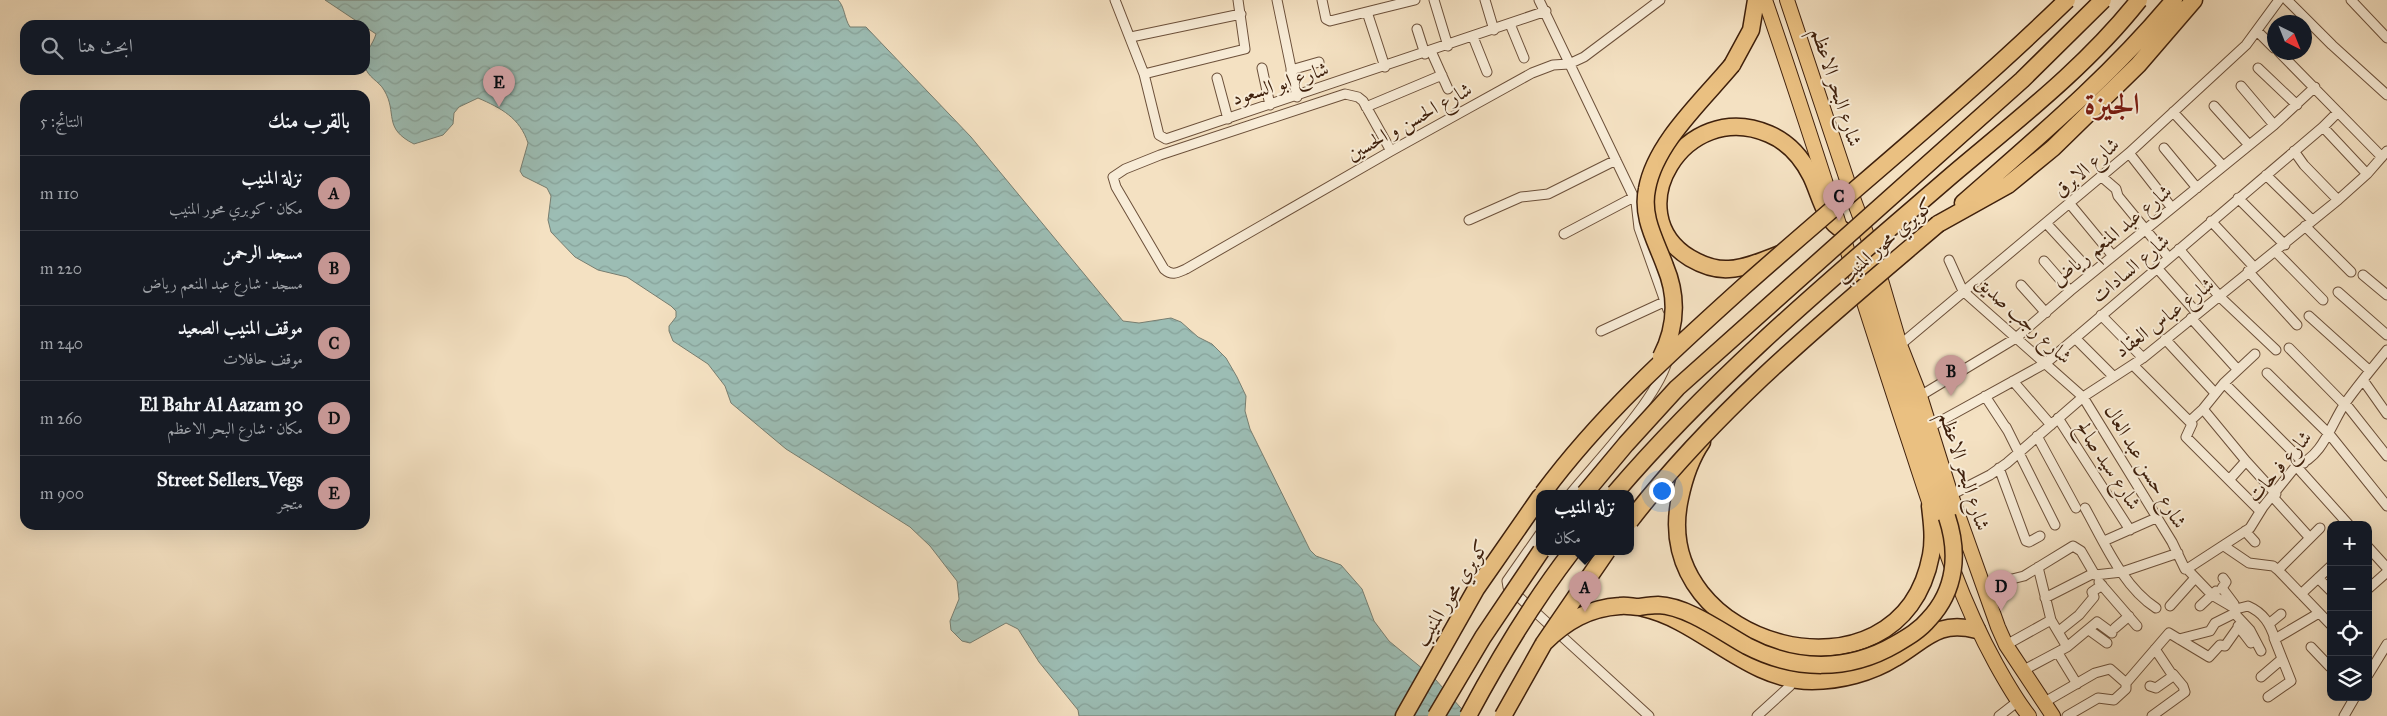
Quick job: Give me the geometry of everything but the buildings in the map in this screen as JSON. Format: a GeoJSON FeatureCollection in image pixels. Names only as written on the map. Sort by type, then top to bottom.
{"type":"FeatureCollection","features":[{"type":"Feature","properties":{"kind":"highway"},"geometry":{"type":"LineString","coordinates":[[1658,363],[1668,344],[1673,324],[1674,304],[1672,284],[1650,229],[1646,190],[1654,166],[1666,145],[1732,65],[1751,30],[1756,0]]}},
{"type":"Feature","properties":{"kind":"highway"},"geometry":{"type":"LineString","coordinates":[[1545,490],[1598,426],[1658,363],[2000,62],[2067,0]]}},
{"type":"Feature","properties":{"kind":"highway","name":"كوبري محور المنيب"},"geometry":{"type":"LineString","coordinates":[[1588,490],[1677,388],[2022,80],[2103,0]]}},
{"type":"Feature","properties":{"kind":"highway","name":"كوبري محور المنيب"},"geometry":{"type":"LineString","coordinates":[[1618,490],[1725,376],[1892,227],[2071,73],[2139,0]]}},
{"type":"Feature","properties":{"kind":"highway","name":"كوبري محور المنيب"},"geometry":{"type":"LineString","coordinates":[[1634,516],[1713,426],[1810,333],[2093,89],[2136,44],[2174,0]]}},
{"type":"Feature","properties":{"kind":"highway"},"geometry":{"type":"LineString","coordinates":[[1938,224],[2008,185],[2053,148],[2138,65],[2194,0]]}},
{"type":"Feature","properties":{"kind":"highway"},"geometry":{"type":"LineString","coordinates":[[1780,254],[1743,268],[1728,269],[1698,263],[1680,250],[1666,232],[1661,218],[1660,191],[1666,171],[1677,153],[1687,144],[1714,130],[1743,127],[1757,130],[1783,142],[1794,151],[1811,176],[1832,223],[1843,230]]}},
{"type":"Feature","properties":{"kind":"highway"},"geometry":{"type":"LineString","coordinates":[[1544,643],[1567,623],[1594,610],[1624,606],[1659,605],[1678,609],[1765,655],[1782,661],[1818,666],[1854,661],[1872,656],[1911,635],[1924,625],[1940,605],[1951,583],[1954,566],[1953,541],[1869,276],[1867,262],[1871,246]]}},
{"type":"Feature","properties":{"kind":"highway"},"geometry":{"type":"LineString","coordinates":[[1713,426],[1700,445],[1684,481],[1677,511],[1676,531],[1680,551],[1687,570],[1697,588],[1710,604],[1743,627],[1784,645],[1820,650],[1849,646],[1885,628],[1911,603],[1927,572],[1933,536],[1930,506]]}},
{"type":"Feature","properties":{"kind":"highway","name":"كوبري محور المنيب"},"geometry":{"type":"LineString","coordinates":[[1404,716],[1476,589],[1536,503]]}},
{"type":"Feature","properties":{"kind":"highway"},"geometry":{"type":"LineString","coordinates":[[1436,716],[1484,637],[1538,555]]}},
{"type":"Feature","properties":{"kind":"highway"},"geometry":{"type":"LineString","coordinates":[[1468,716],[1502,652],[1545,585],[1569,555]]}},
{"type":"Feature","properties":{"kind":"highway"},"geometry":{"type":"LineString","coordinates":[[1503,716],[1544,643],[1604,555]]}},
{"type":"Feature","properties":{"kind":"highway"},"geometry":{"type":"LineString","coordinates":[[1639,607],[1667,616],[1725,650],[1767,670],[1788,678],[1810,681],[1834,680],[1876,668],[1894,659],[1939,630],[1951,626],[1977,630]]}},
{"type":"Feature","properties":{"kind":"main road","name":"شارع البحر الاعظم"},"geometry":{"type":"LineString","coordinates":[[1765,0],[1843,230],[1930,506],[1977,630],[2017,702],[2029,716]]}},
{"type":"Feature","properties":{"kind":"main road","name":"شارع البحر الاعظم"},"geometry":{"type":"LineString","coordinates":[[1787,0],[1871,246],[1900,345],[1920,396],[1928,428],[2006,645],[2054,716]]}},
{"type":"Feature","properties":{"kind":"main road"},"geometry":{"type":"LineString","coordinates":[[1792,80],[1803,80],[1812,74]]}},
{"type":"Feature","properties":{"kind":"main road"},"geometry":{"type":"LineString","coordinates":[[1802,110],[1810,104],[1821,103]]}},
{"type":"Feature","properties":{"kind":"street","name":"شارع ابو السعود"},"geometry":{"type":"LineString","coordinates":[[1115,0],[1144,74],[1156,127],[1159,136],[1162,138],[1228,119],[1448,46],[1546,11]]}},
{"type":"Feature","properties":{"kind":"street"},"geometry":{"type":"LineString","coordinates":[[1144,74],[1246,48],[1238,0]]}},
{"type":"Feature","properties":{"kind":"street"},"geometry":{"type":"LineString","coordinates":[[1277,0],[1297,96]]}},
{"type":"Feature","properties":{"kind":"street"},"geometry":{"type":"LineString","coordinates":[[1322,0],[1328,20],[1414,0]]}},
{"type":"Feature","properties":{"kind":"street"},"geometry":{"type":"LineString","coordinates":[[1434,0],[1448,46]]}},
{"type":"Feature","properties":{"kind":"street"},"geometry":{"type":"LineString","coordinates":[[1485,0],[1494,30]]}},
{"type":"Feature","properties":{"kind":"street"},"geometry":{"type":"LineString","coordinates":[[1540,0],[1634,197],[1639,228],[1666,301],[1670,319],[1671,339],[1668,358],[1662,376],[1637,412],[1573,490]]}},
{"type":"Feature","properties":{"kind":"street","name":"شارع الحسن و الحسين"},"geometry":{"type":"LineString","coordinates":[[1366,107],[1358,96],[1345,94],[1160,155],[1117,173],[1113,177],[1116,187],[1164,269],[1169,274],[1174,274],[1186,270],[1391,151],[1532,73],[1553,66],[1569,64],[1584,57],[1660,0]]}},
{"type":"Feature","properties":{"kind":"street","name":"شارع الابرق"},"geometry":{"type":"LineString","coordinates":[[1900,345],[2129,153],[2246,45],[2279,0]]}},
{"type":"Feature","properties":{"kind":"street"},"geometry":{"type":"LineString","coordinates":[[2287,0],[2299,15]]}},
{"type":"Feature","properties":{"kind":"street"},"geometry":{"type":"LineString","coordinates":[[2350,0],[2387,38]]}},
{"type":"Feature","properties":{"kind":"street"},"geometry":{"type":"LineString","coordinates":[[1367,12],[1385,67]]}},
{"type":"Feature","properties":{"kind":"street"},"geometry":{"type":"LineString","coordinates":[[1131,37],[1241,14]]}},
{"type":"Feature","properties":{"kind":"street"},"geometry":{"type":"LineString","coordinates":[[1510,24],[1524,58]]}},
{"type":"Feature","properties":{"kind":"street"},"geometry":{"type":"LineString","coordinates":[[2312,28],[2387,95]]}},
{"type":"Feature","properties":{"kind":"street"},"geometry":{"type":"LineString","coordinates":[[1417,29],[1448,89]]}},
{"type":"Feature","properties":{"kind":"street"},"geometry":{"type":"LineString","coordinates":[[2257,31],[2267,41]]}},
{"type":"Feature","properties":{"kind":"street"},"geometry":{"type":"LineString","coordinates":[[1473,37],[1487,72]]}},
{"type":"Feature","properties":{"kind":"street"},"geometry":{"type":"LineString","coordinates":[[2288,60],[2338,112],[2384,154]]}},
{"type":"Feature","properties":{"kind":"street"},"geometry":{"type":"LineString","coordinates":[[1291,70],[1319,62]]}},
{"type":"Feature","properties":{"kind":"street"},"geometry":{"type":"LineString","coordinates":[[1262,68],[1270,105]]}},
{"type":"Feature","properties":{"kind":"street"},"geometry":{"type":"LineString","coordinates":[[2258,68],[2297,104]]}},
{"type":"Feature","properties":{"kind":"street"},"geometry":{"type":"LineString","coordinates":[[1391,151],[1366,107],[1442,75]]}},
{"type":"Feature","properties":{"kind":"street"},"geometry":{"type":"LineString","coordinates":[[1217,78],[1228,119]]}},
{"type":"Feature","properties":{"kind":"street"},"geometry":{"type":"LineString","coordinates":[[2241,86],[2274,125]]}},
{"type":"Feature","properties":{"kind":"street","name":"شارع عبد المنعم رياض"},"geometry":{"type":"LineString","coordinates":[[1920,396],[2016,338],[2070,291],[2274,125],[2315,88]]}},
{"type":"Feature","properties":{"kind":"street"},"geometry":{"type":"LineString","coordinates":[[2214,106],[2249,145]]}},
{"type":"Feature","properties":{"kind":"street"},"geometry":{"type":"LineString","coordinates":[[2173,112],[2223,166]]}},
{"type":"Feature","properties":{"kind":"street","name":"شارع السادات"},"geometry":{"type":"LineString","coordinates":[[1928,428],[2046,362],[2323,127],[2338,112]]}},
{"type":"Feature","properties":{"kind":"street"},"geometry":{"type":"LineString","coordinates":[[2323,127],[2367,174]]}},
{"type":"Feature","properties":{"kind":"street"},"geometry":{"type":"LineString","coordinates":[[2164,148],[2197,188]]}},
{"type":"Feature","properties":{"kind":"street"},"geometry":{"type":"LineString","coordinates":[[2294,151],[2304,165],[2338,200]]}},
{"type":"Feature","properties":{"kind":"street"},"geometry":{"type":"LineString","coordinates":[[2129,153],[2172,208]]}},
{"type":"Feature","properties":{"kind":"street","name":"شارع عباس العقاد"},"geometry":{"type":"LineString","coordinates":[[1951,495],[1998,468],[2084,397],[2113,376],[2134,366],[2220,297],[2251,269],[2285,245],[2308,223],[2367,174],[2384,154]]}},
{"type":"Feature","properties":{"kind":"street"},"geometry":{"type":"LineString","coordinates":[[1468,220],[1521,198],[1548,194],[1616,160]]}},
{"type":"Feature","properties":{"kind":"street"},"geometry":{"type":"LineString","coordinates":[[2266,175],[2351,272]]}},
{"type":"Feature","properties":{"kind":"street"},"geometry":{"type":"LineString","coordinates":[[2102,177],[2114,187],[2118,196],[2169,258]]}},
{"type":"Feature","properties":{"kind":"street"},"geometry":{"type":"LineString","coordinates":[[1564,234],[1634,197]]}},
{"type":"Feature","properties":{"kind":"street"},"geometry":{"type":"LineString","coordinates":[[2238,198],[2285,245]]}},
{"type":"Feature","properties":{"kind":"street"},"geometry":{"type":"LineString","coordinates":[[2070,204],[2113,256]]}},
{"type":"Feature","properties":{"kind":"street"},"geometry":{"type":"LineString","coordinates":[[2211,221],[2297,325]]}},
{"type":"Feature","properties":{"kind":"street"},"geometry":{"type":"LineString","coordinates":[[2046,223],[2092,273]]}},
{"type":"Feature","properties":{"kind":"street"},"geometry":{"type":"LineString","coordinates":[[2179,249],[2220,297],[2276,350]]}},
{"type":"Feature","properties":{"kind":"street"},"geometry":{"type":"LineString","coordinates":[[2275,251],[2323,300]]}},
{"type":"Feature","properties":{"kind":"street","name":"شارع رجب صديق"},"geometry":{"type":"LineString","coordinates":[[1949,260],[1963,291],[2084,397]]}},
{"type":"Feature","properties":{"kind":"street"},"geometry":{"type":"LineString","coordinates":[[2044,261],[2070,291]]}},
{"type":"Feature","properties":{"kind":"street"},"geometry":{"type":"LineString","coordinates":[[2156,268],[2238,370]]}},
{"type":"Feature","properties":{"kind":"street"},"geometry":{"type":"LineString","coordinates":[[2363,274],[2387,295]]}},
{"type":"Feature","properties":{"kind":"street"},"geometry":{"type":"LineString","coordinates":[[2021,284],[2046,312]]}},
{"type":"Feature","properties":{"kind":"street"},"geometry":{"type":"LineString","coordinates":[[2338,292],[2387,335]]}},
{"type":"Feature","properties":{"kind":"street"},"geometry":{"type":"LineString","coordinates":[[1601,330],[1666,301]]}},
{"type":"Feature","properties":{"kind":"street"},"geometry":{"type":"LineString","coordinates":[[2101,315],[2143,358]]}},
{"type":"Feature","properties":{"kind":"street"},"geometry":{"type":"LineString","coordinates":[[2310,316],[2370,372]]}},
{"type":"Feature","properties":{"kind":"street"},"geometry":{"type":"LineString","coordinates":[[2075,338],[2113,376]]}},
{"type":"Feature","properties":{"kind":"street"},"geometry":{"type":"LineString","coordinates":[[2165,340],[2215,393]]}},
{"type":"Feature","properties":{"kind":"street"},"geometry":{"type":"LineString","coordinates":[[2289,348],[2344,404],[2387,456]]}},
{"type":"Feature","properties":{"kind":"street","name":"شارع فرحات"},"geometry":{"type":"LineString","coordinates":[[2187,569],[2224,546],[2254,524],[2260,511],[2300,465],[2330,435],[2344,404],[2386,353]]}},
{"type":"Feature","properties":{"kind":"street"},"geometry":{"type":"LineString","coordinates":[[2190,421],[2203,409],[2224,383],[2255,354]]}},
{"type":"Feature","properties":{"kind":"street"},"geometry":{"type":"LineString","coordinates":[[2134,366],[2190,421],[2193,426],[2186,437],[2210,464],[2260,511]]}},
{"type":"Feature","properties":{"kind":"street"},"geometry":{"type":"LineString","coordinates":[[2267,373],[2330,435],[2387,506]]}},
{"type":"Feature","properties":{"kind":"street"},"geometry":{"type":"LineString","coordinates":[[2363,380],[2387,414]]}},
{"type":"Feature","properties":{"kind":"street","name":"شارع سيد صالح"},"geometry":{"type":"LineString","coordinates":[[2014,381],[2055,422],[2130,530]]}},
{"type":"Feature","properties":{"kind":"street"},"geometry":{"type":"LineString","coordinates":[[2224,383],[2300,465],[2346,521]]}},
{"type":"Feature","properties":{"kind":"street"},"geometry":{"type":"LineString","coordinates":[[1986,396],[2020,451],[2055,525]]}},
{"type":"Feature","properties":{"kind":"street","name":"شارع حسن عبد العال"},"geometry":{"type":"LineString","coordinates":[[2084,397],[2178,554]]}},
{"type":"Feature","properties":{"kind":"street"},"geometry":{"type":"LineString","coordinates":[[2203,409],[2310,538]]}},
{"type":"Feature","properties":{"kind":"street"},"geometry":{"type":"LineString","coordinates":[[2037,436],[2080,508],[2104,541],[2134,592],[2156,608]]}},
{"type":"Feature","properties":{"kind":"street"},"geometry":{"type":"LineString","coordinates":[[2229,480],[2246,461]]}},
{"type":"Feature","properties":{"kind":"street"},"geometry":{"type":"LineString","coordinates":[[1998,468],[2026,540],[2029,542],[2040,536]]}},
{"type":"Feature","properties":{"kind":"street"},"geometry":{"type":"LineString","coordinates":[[2104,541],[2156,518]]}},
{"type":"Feature","properties":{"kind":"street"},"geometry":{"type":"LineString","coordinates":[[2278,570],[2320,528]]}},
{"type":"Feature","properties":{"kind":"street"},"geometry":{"type":"LineString","coordinates":[[2245,531],[2256,542]]}},
{"type":"Feature","properties":{"kind":"street"},"geometry":{"type":"LineString","coordinates":[[1536,540],[1507,581],[1509,589],[1649,716]]}},
{"type":"Feature","properties":{"kind":"street"},"geometry":{"type":"LineString","coordinates":[[1984,586],[2024,576],[2073,546],[2081,551],[2102,585],[2137,626]]}},
{"type":"Feature","properties":{"kind":"street"},"geometry":{"type":"LineString","coordinates":[[2224,546],[2249,563],[2273,566],[2327,621]]}},
{"type":"Feature","properties":{"kind":"street"},"geometry":{"type":"LineString","coordinates":[[2372,552],[2387,570],[2372,585]]}},
{"type":"Feature","properties":{"kind":"street"},"geometry":{"type":"LineString","coordinates":[[2045,598],[2095,574],[2122,572],[2178,554],[2183,568],[2187,569],[2212,595],[2236,611]]}},
{"type":"Feature","properties":{"kind":"street"},"geometry":{"type":"LineString","coordinates":[[2038,567],[2050,616],[2067,647]]}},
{"type":"Feature","properties":{"kind":"street"},"geometry":{"type":"LineString","coordinates":[[2301,594],[2327,570]]}},
{"type":"Feature","properties":{"kind":"street"},"geometry":{"type":"LineString","coordinates":[[2170,606],[2195,578]]}},
{"type":"Feature","properties":{"kind":"street"},"geometry":{"type":"LineString","coordinates":[[2318,578],[2327,587]]}},
{"type":"Feature","properties":{"kind":"street"},"geometry":{"type":"LineString","coordinates":[[2200,606],[2223,582],[2240,624],[2251,643]]}},
{"type":"Feature","properties":{"kind":"street"},"geometry":{"type":"LineString","coordinates":[[2059,632],[2079,615],[2094,597],[2092,592],[2102,585]]}},
{"type":"Feature","properties":{"kind":"street"},"geometry":{"type":"LineString","coordinates":[[2179,639],[2210,631],[2215,623],[2249,606],[2270,623],[2291,680],[2268,697]]}},
{"type":"Feature","properties":{"kind":"street"},"geometry":{"type":"LineString","coordinates":[[2006,645],[2059,608]]}},
{"type":"Feature","properties":{"kind":"street"},"geometry":{"type":"LineString","coordinates":[[2274,638],[2277,639],[2318,613]]}},
{"type":"Feature","properties":{"kind":"street"},"geometry":{"type":"LineString","coordinates":[[2270,623],[2281,614]]}},
{"type":"Feature","properties":{"kind":"street"},"geometry":{"type":"LineString","coordinates":[[2022,671],[2058,653],[2097,622],[2114,630],[2129,616]]}},
{"type":"Feature","properties":{"kind":"street"},"geometry":{"type":"LineString","coordinates":[[2067,716],[2098,698],[2114,700],[2126,689],[2126,683],[2136,666],[2169,633],[2210,657],[2220,645],[2225,646],[2240,624]]}},
{"type":"Feature","properties":{"kind":"street"},"geometry":{"type":"LineString","coordinates":[[2240,624],[2256,640],[2261,651]]}},
{"type":"Feature","properties":{"kind":"street"},"geometry":{"type":"LineString","coordinates":[[2089,630],[2107,643]]}},
{"type":"Feature","properties":{"kind":"street"},"geometry":{"type":"LineString","coordinates":[[2310,647],[2327,663]]}},
{"type":"Feature","properties":{"kind":"street"},"geometry":{"type":"LineString","coordinates":[[2372,669],[2386,647]]}},
{"type":"Feature","properties":{"kind":"street"},"geometry":{"type":"LineString","coordinates":[[2152,716],[2185,692],[2183,686],[2155,649]]}},
{"type":"Feature","properties":{"kind":"street"},"geometry":{"type":"LineString","coordinates":[[2058,653],[2077,684]]}},
{"type":"Feature","properties":{"kind":"street"},"geometry":{"type":"LineString","coordinates":[[2261,677],[2282,659]]}},
{"type":"Feature","properties":{"kind":"street"},"geometry":{"type":"LineString","coordinates":[[2044,703],[2095,673],[2110,668],[2126,683]]}},
{"type":"Feature","properties":{"kind":"street"},"geometry":{"type":"LineString","coordinates":[[2150,686],[2156,688],[2173,674]]}},
{"type":"Feature","properties":{"kind":"street"},"geometry":{"type":"LineString","coordinates":[[1757,716],[1790,686]]}},
{"type":"Feature","properties":{"kind":"street"},"geometry":{"type":"LineString","coordinates":[[2344,716],[2353,701]]}},
{"type":"Feature","properties":{"kind":"street"},"geometry":{"type":"LineString","coordinates":[[1999,716],[2017,702]]}},
{"type":"Feature","properties":{"kind":"water"},"geometry":{"type":"Polygon","coordinates":[[[325,0],[838,0],[850,27],[866,27],[971,137],[1123,321],[1139,323],[1171,318],[1181,322],[1198,337],[1212,344],[1226,358],[1246,396],[1245,411],[1250,429],[1310,550],[1316,556],[1341,565],[1362,589],[1374,621],[1389,641],[1435,679],[1468,716],[1079,716],[1078,710],[1039,662],[1018,629],[1006,623],[970,643],[962,641],[951,630],[950,621],[959,599],[957,581],[930,546],[910,527],[786,449],[731,403],[725,386],[708,364],[673,341],[669,326],[676,317],[676,311],[671,306],[627,277],[598,270],[575,257],[551,232],[548,220],[551,196],[547,188],[523,176],[520,171],[528,143],[515,120],[502,110],[478,98],[459,107],[454,113],[453,124],[443,135],[414,144],[404,138],[394,126],[388,98],[384,90],[370,75],[370,47],[376,34],[370,30],[370,20],[355,20],[325,0]]]}},
{"type":"Feature","properties":{"kind":"place","name":"Street Sellers_Vegs"},"geometry":{"type":"Point","coordinates":[499,107]}},
{"type":"Feature","properties":{"kind":"place","name":"موقف المنيب الصعيد"},"geometry":{"type":"Point","coordinates":[1839,221]}},
{"type":"Feature","properties":{"kind":"place","name":"مسجد الرحمن"},"geometry":{"type":"Point","coordinates":[1951,396]}},
{"type":"Feature","properties":{"kind":"place","name":"30 El Bahr Al Aazam"},"geometry":{"type":"Point","coordinates":[2001,611]}},
{"type":"Feature","properties":{"kind":"place","name":"نزلة المنيب"},"geometry":{"type":"Point","coordinates":[1585,612]}},
{"type":"Feature","properties":{"kind":"district","name":"الجيزة"},"geometry":{"type":"Point","coordinates":[2112,104]}}]}
